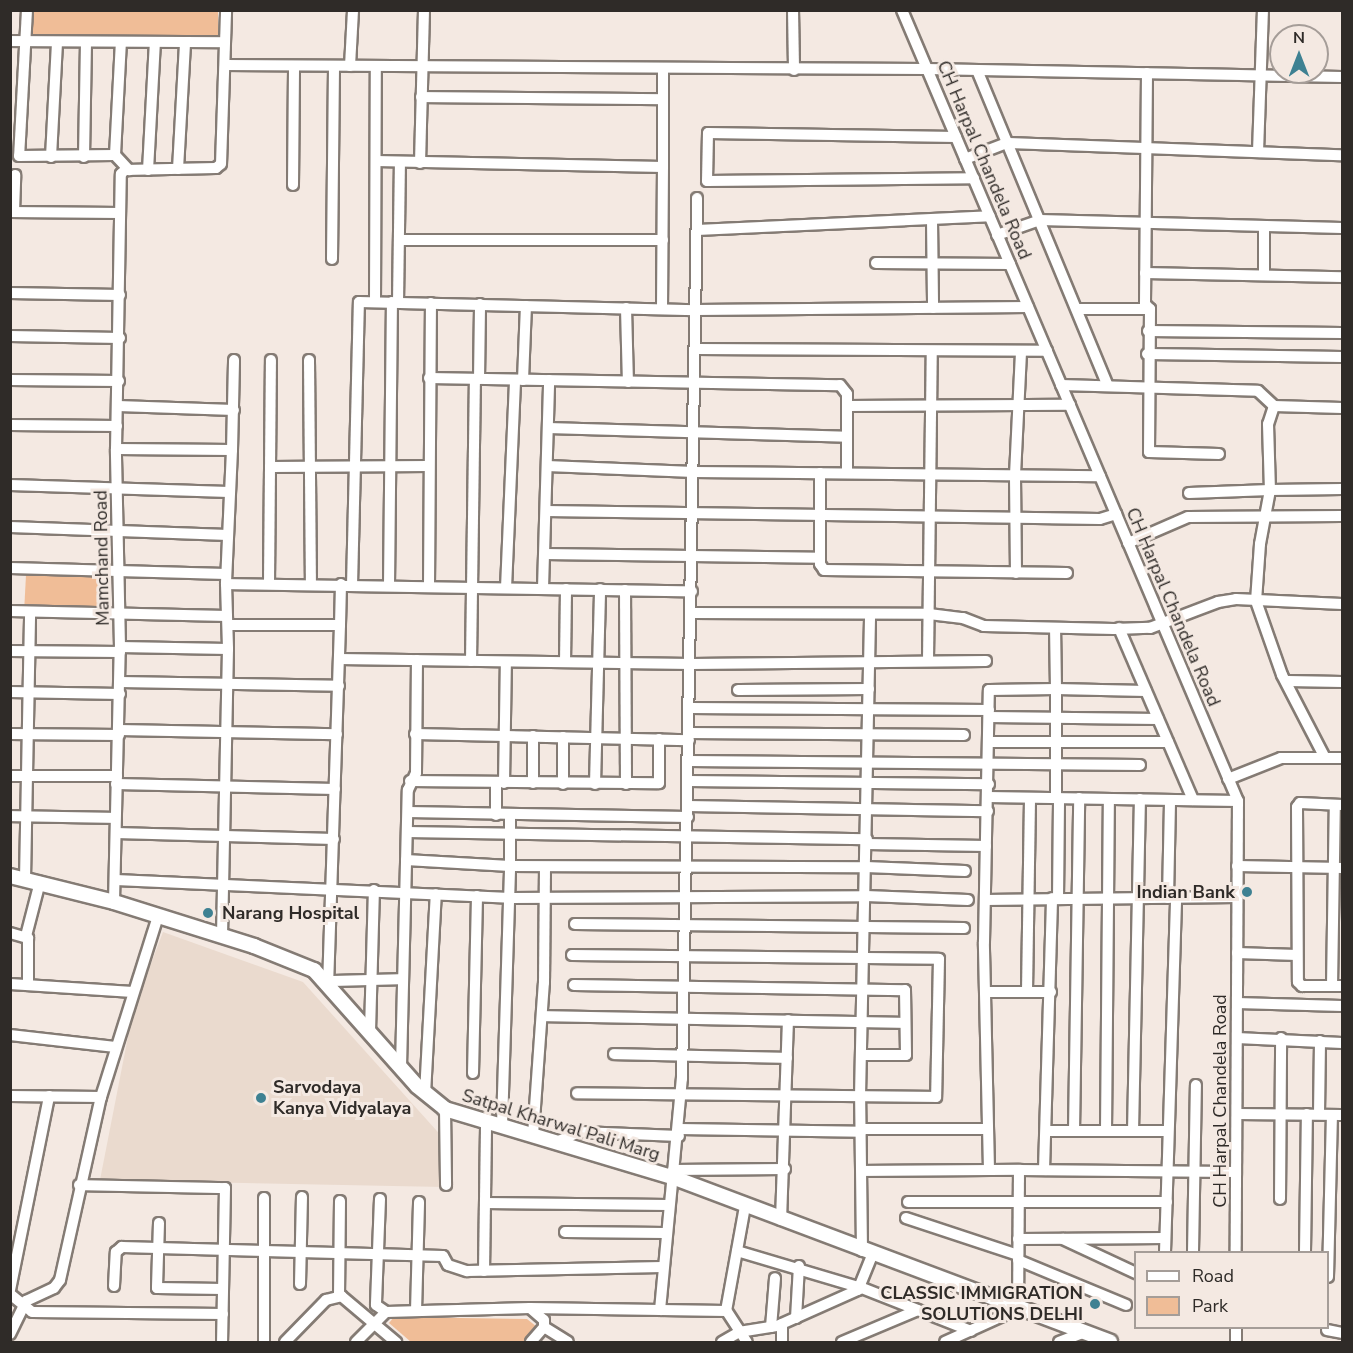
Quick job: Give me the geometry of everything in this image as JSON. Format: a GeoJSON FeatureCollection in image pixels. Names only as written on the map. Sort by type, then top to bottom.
{"type":"FeatureCollection","features":[{"type":"Feature","properties":{"kind":"street"},"geometry":{"type":"LineString","coordinates":[[27,10],[19,156],[115,155]]}},
{"type":"Feature","properties":{"kind":"street"},"geometry":{"type":"LineString","coordinates":[[121,42],[115,155],[129,170],[219,167],[226,10]]}},
{"type":"Feature","properties":{"kind":"street"},"geometry":{"type":"LineString","coordinates":[[350,66],[353,10]]}},
{"type":"Feature","properties":{"kind":"street"},"geometry":{"type":"LineString","coordinates":[[420,163],[424,10]]}},
{"type":"Feature","properties":{"kind":"street"},"geometry":{"type":"LineString","coordinates":[[794,10],[794,70]]}},
{"type":"Feature","properties":{"kind":"street","name":"CH Harpal Chandela Road"},"geometry":{"type":"LineString","coordinates":[[903,10],[1238,801],[1236,1251]]}},
{"type":"Feature","properties":{"kind":"street"},"geometry":{"type":"LineString","coordinates":[[1258,152],[1263,10]]}},
{"type":"Feature","properties":{"kind":"street"},"geometry":{"type":"LineString","coordinates":[[10,41],[225,42]]}},
{"type":"Feature","properties":{"kind":"street"},"geometry":{"type":"LineString","coordinates":[[51,157],[57,42]]}},
{"type":"Feature","properties":{"kind":"street"},"geometry":{"type":"LineString","coordinates":[[84,157],[86,42]]}},
{"type":"Feature","properties":{"kind":"street"},"geometry":{"type":"LineString","coordinates":[[148,170],[155,42]]}},
{"type":"Feature","properties":{"kind":"street"},"geometry":{"type":"LineString","coordinates":[[178,169],[185,42]]}},
{"type":"Feature","properties":{"kind":"street"},"geometry":{"type":"LineString","coordinates":[[225,65],[927,69],[1342,77]]}},
{"type":"Feature","properties":{"kind":"street"},"geometry":{"type":"LineString","coordinates":[[293,185],[294,66]]}},
{"type":"Feature","properties":{"kind":"street"},"geometry":{"type":"LineString","coordinates":[[332,259],[334,66]]}},
{"type":"Feature","properties":{"kind":"street"},"geometry":{"type":"LineString","coordinates":[[375,302],[376,66]]}},
{"type":"Feature","properties":{"kind":"street"},"geometry":{"type":"LineString","coordinates":[[662,309],[663,69]]}},
{"type":"Feature","properties":{"kind":"street"},"geometry":{"type":"LineString","coordinates":[[977,70],[1108,386]]}},
{"type":"Feature","properties":{"kind":"street"},"geometry":{"type":"LineString","coordinates":[[1147,73],[1145,304],[1150,309]]}},
{"type":"Feature","properties":{"kind":"street"},"geometry":{"type":"LineString","coordinates":[[421,98],[663,99]]}},
{"type":"Feature","properties":{"kind":"street"},"geometry":{"type":"LineString","coordinates":[[956,136],[708,133],[707,181],[974,178]]}},
{"type":"Feature","properties":{"kind":"street"},"geometry":{"type":"LineString","coordinates":[[965,159],[1007,143],[1342,155]]}},
{"type":"Feature","properties":{"kind":"street"},"geometry":{"type":"LineString","coordinates":[[376,161],[663,167]]}},
{"type":"Feature","properties":{"kind":"street"},"geometry":{"type":"LineString","coordinates":[[389,585],[400,162]]}},
{"type":"Feature","properties":{"kind":"street","name":"Mamchand Road"},"geometry":{"type":"LineString","coordinates":[[114,902],[121,612],[116,449],[120,338],[120,213],[121,174],[129,170]]}},
{"type":"Feature","properties":{"kind":"street"},"geometry":{"type":"LineString","coordinates":[[15,175],[12,212],[120,213]]}},
{"type":"Feature","properties":{"kind":"street"},"geometry":{"type":"LineString","coordinates":[[660,1310],[665,1233],[679,1133],[681,1096],[693,557],[697,198]]}},
{"type":"Feature","properties":{"kind":"street"},"geometry":{"type":"LineString","coordinates":[[697,230],[990,216]]}},
{"type":"Feature","properties":{"kind":"street"},"geometry":{"type":"LineString","coordinates":[[932,220],[933,308]]}},
{"type":"Feature","properties":{"kind":"street"},"geometry":{"type":"LineString","coordinates":[[998,235],[1040,220],[1342,228]]}},
{"type":"Feature","properties":{"kind":"street"},"geometry":{"type":"LineString","coordinates":[[1264,226],[1264,275]]}},
{"type":"Feature","properties":{"kind":"street"},"geometry":{"type":"LineString","coordinates":[[399,240],[663,240]]}},
{"type":"Feature","properties":{"kind":"street"},"geometry":{"type":"LineString","coordinates":[[876,263],[1010,264]]}},
{"type":"Feature","properties":{"kind":"street"},"geometry":{"type":"LineString","coordinates":[[1145,273],[1342,277]]}},
{"type":"Feature","properties":{"kind":"street"},"geometry":{"type":"LineString","coordinates":[[10,293],[120,295]]}},
{"type":"Feature","properties":{"kind":"street"},"geometry":{"type":"LineString","coordinates":[[403,979],[328,981],[340,625],[347,585],[356,465],[357,306],[361,302],[395,302],[662,309],[1028,307]]}},
{"type":"Feature","properties":{"kind":"street"},"geometry":{"type":"LineString","coordinates":[[429,586],[431,303]]}},
{"type":"Feature","properties":{"kind":"street"},"geometry":{"type":"LineString","coordinates":[[471,661],[471,587],[480,304]]}},
{"type":"Feature","properties":{"kind":"street"},"geometry":{"type":"LineString","coordinates":[[506,588],[526,306]]}},
{"type":"Feature","properties":{"kind":"street"},"geometry":{"type":"LineString","coordinates":[[626,308],[628,382]]}},
{"type":"Feature","properties":{"kind":"street"},"geometry":{"type":"LineString","coordinates":[[1077,309],[1150,309]]}},
{"type":"Feature","properties":{"kind":"street"},"geometry":{"type":"LineString","coordinates":[[1150,309],[1147,354],[1149,452],[1219,454]]}},
{"type":"Feature","properties":{"kind":"street"},"geometry":{"type":"LineString","coordinates":[[1148,331],[1342,333]]}},
{"type":"Feature","properties":{"kind":"street"},"geometry":{"type":"LineString","coordinates":[[10,336],[120,338]]}},
{"type":"Feature","properties":{"kind":"street"},"geometry":{"type":"LineString","coordinates":[[696,349],[1047,351]]}},
{"type":"Feature","properties":{"kind":"street"},"geometry":{"type":"LineString","coordinates":[[928,660],[932,352]]}},
{"type":"Feature","properties":{"kind":"street"},"geometry":{"type":"LineString","coordinates":[[1016,573],[1015,475],[1021,352]]}},
{"type":"Feature","properties":{"kind":"street"},"geometry":{"type":"LineString","coordinates":[[1147,354],[1342,357]]}},
{"type":"Feature","properties":{"kind":"street"},"geometry":{"type":"LineString","coordinates":[[222,937],[228,683],[226,579],[234,410],[234,360]]}},
{"type":"Feature","properties":{"kind":"street"},"geometry":{"type":"LineString","coordinates":[[269,583],[272,360]]}},
{"type":"Feature","properties":{"kind":"street"},"geometry":{"type":"LineString","coordinates":[[309,360],[311,584]]}},
{"type":"Feature","properties":{"kind":"street"},"geometry":{"type":"LineString","coordinates":[[429,378],[840,385],[847,391],[847,473]]}},
{"type":"Feature","properties":{"kind":"street"},"geometry":{"type":"LineString","coordinates":[[10,380],[119,381]]}},
{"type":"Feature","properties":{"kind":"street"},"geometry":{"type":"LineString","coordinates":[[543,588],[549,380]]}},
{"type":"Feature","properties":{"kind":"street"},"geometry":{"type":"LineString","coordinates":[[1061,385],[1258,391],[1274,406],[1342,408]]}},
{"type":"Feature","properties":{"kind":"street"},"geometry":{"type":"LineString","coordinates":[[847,406],[1070,405]]}},
{"type":"Feature","properties":{"kind":"street"},"geometry":{"type":"LineString","coordinates":[[118,406],[234,410]]}},
{"type":"Feature","properties":{"kind":"street"},"geometry":{"type":"LineString","coordinates":[[1274,406],[1268,424],[1270,490],[1256,601],[1288,681],[1325,758]]}},
{"type":"Feature","properties":{"kind":"street"},"geometry":{"type":"LineString","coordinates":[[10,425],[117,426]]}},
{"type":"Feature","properties":{"kind":"street"},"geometry":{"type":"LineString","coordinates":[[548,428],[847,437]]}},
{"type":"Feature","properties":{"kind":"street"},"geometry":{"type":"LineString","coordinates":[[116,449],[232,450]]}},
{"type":"Feature","properties":{"kind":"street"},"geometry":{"type":"LineString","coordinates":[[271,467],[429,466]]}},
{"type":"Feature","properties":{"kind":"street"},"geometry":{"type":"LineString","coordinates":[[547,466],[694,472],[1100,476]]}},
{"type":"Feature","properties":{"kind":"street"},"geometry":{"type":"LineString","coordinates":[[820,473],[820,558],[824,570],[1066,573]]}},
{"type":"Feature","properties":{"kind":"street"},"geometry":{"type":"LineString","coordinates":[[10,485],[229,492]]}},
{"type":"Feature","properties":{"kind":"street"},"geometry":{"type":"LineString","coordinates":[[1189,493],[1342,489]]}},
{"type":"Feature","properties":{"kind":"street"},"geometry":{"type":"LineString","coordinates":[[546,511],[1100,519],[1116,514]]}},
{"type":"Feature","properties":{"kind":"street"},"geometry":{"type":"LineString","coordinates":[[1128,543],[1188,518],[1342,516]]}},
{"type":"Feature","properties":{"kind":"street"},"geometry":{"type":"LineString","coordinates":[[10,527],[120,529],[228,535]]}},
{"type":"Feature","properties":{"kind":"street"},"geometry":{"type":"LineString","coordinates":[[545,554],[820,558]]}},
{"type":"Feature","properties":{"kind":"street"},"geometry":{"type":"LineString","coordinates":[[10,568],[120,572],[269,583],[692,591]]}},
{"type":"Feature","properties":{"kind":"street"},"geometry":{"type":"LineString","coordinates":[[565,662],[566,589]]}},
{"type":"Feature","properties":{"kind":"street"},"geometry":{"type":"LineString","coordinates":[[595,784],[600,589]]}},
{"type":"Feature","properties":{"kind":"street"},"geometry":{"type":"LineString","coordinates":[[625,590],[626,784]]}},
{"type":"Feature","properties":{"kind":"street"},"geometry":{"type":"LineString","coordinates":[[692,613],[929,614],[963,618],[984,626],[1119,628],[1163,624],[1218,602],[1342,604]]}},
{"type":"Feature","properties":{"kind":"street"},"geometry":{"type":"LineString","coordinates":[[10,611],[121,612],[340,625]]}},
{"type":"Feature","properties":{"kind":"street"},"geometry":{"type":"LineString","coordinates":[[25,879],[30,612]]}},
{"type":"Feature","properties":{"kind":"street"},"geometry":{"type":"LineString","coordinates":[[862,1288],[867,1253],[861,1170],[860,1096],[866,897],[870,614]]}},
{"type":"Feature","properties":{"kind":"street"},"geometry":{"type":"LineString","coordinates":[[1044,1170],[1058,798],[1055,628]]}},
{"type":"Feature","properties":{"kind":"street"},"geometry":{"type":"LineString","coordinates":[[1119,628],[1193,800]]}},
{"type":"Feature","properties":{"kind":"street"},"geometry":{"type":"LineString","coordinates":[[10,651],[228,649]]}},
{"type":"Feature","properties":{"kind":"street"},"geometry":{"type":"LineString","coordinates":[[339,659],[691,664],[928,660],[986,662]]}},
{"type":"Feature","properties":{"kind":"street"},"geometry":{"type":"LineString","coordinates":[[401,1067],[408,812],[410,781],[416,773],[417,660]]}},
{"type":"Feature","properties":{"kind":"street"},"geometry":{"type":"LineString","coordinates":[[496,815],[506,735],[506,662]]}},
{"type":"Feature","properties":{"kind":"street"},"geometry":{"type":"LineString","coordinates":[[1288,681],[1342,682]]}},
{"type":"Feature","properties":{"kind":"street"},"geometry":{"type":"LineString","coordinates":[[10,692],[228,683],[339,686]]}},
{"type":"Feature","properties":{"kind":"street"},"geometry":{"type":"LineString","coordinates":[[738,690],[869,688]]}},
{"type":"Feature","properties":{"kind":"street"},"geometry":{"type":"LineString","coordinates":[[989,1170],[984,900],[988,811],[989,690],[1056,688],[1146,691]]}},
{"type":"Feature","properties":{"kind":"street"},"geometry":{"type":"LineString","coordinates":[[690,708],[868,710],[1056,718],[1158,719]]}},
{"type":"Feature","properties":{"kind":"street"},"geometry":{"type":"LineString","coordinates":[[10,734],[227,732],[337,734]]}},
{"type":"Feature","properties":{"kind":"street"},"geometry":{"type":"LineString","coordinates":[[415,734],[659,739],[868,734],[964,735]]}},
{"type":"Feature","properties":{"kind":"street"},"geometry":{"type":"LineString","coordinates":[[533,736],[533,783]]}},
{"type":"Feature","properties":{"kind":"street"},"geometry":{"type":"LineString","coordinates":[[562,784],[563,737]]}},
{"type":"Feature","properties":{"kind":"street"},"geometry":{"type":"LineString","coordinates":[[410,781],[659,783],[659,739]]}},
{"type":"Feature","properties":{"kind":"street"},"geometry":{"type":"LineString","coordinates":[[989,742],[1168,742]]}},
{"type":"Feature","properties":{"kind":"street"},"geometry":{"type":"LineString","coordinates":[[1228,779],[1276,759],[1342,758]]}},
{"type":"Feature","properties":{"kind":"street"},"geometry":{"type":"LineString","coordinates":[[689,761],[989,761],[1140,765]]}},
{"type":"Feature","properties":{"kind":"street"},"geometry":{"type":"LineString","coordinates":[[10,776],[335,789]]}},
{"type":"Feature","properties":{"kind":"street"},"geometry":{"type":"LineString","coordinates":[[688,781],[988,784]]}},
{"type":"Feature","properties":{"kind":"street"},"geometry":{"type":"LineString","coordinates":[[988,797],[1238,801]]}},
{"type":"Feature","properties":{"kind":"street"},"geometry":{"type":"LineString","coordinates":[[1027,991],[1030,798]]}},
{"type":"Feature","properties":{"kind":"street"},"geometry":{"type":"LineString","coordinates":[[1074,1131],[1079,798]]}},
{"type":"Feature","properties":{"kind":"street"},"geometry":{"type":"LineString","coordinates":[[1106,1131],[1109,799]]}},
{"type":"Feature","properties":{"kind":"street"},"geometry":{"type":"LineString","coordinates":[[1133,1131],[1140,799]]}},
{"type":"Feature","properties":{"kind":"street"},"geometry":{"type":"LineString","coordinates":[[1165,1251],[1172,898],[1170,800]]}},
{"type":"Feature","properties":{"kind":"street"},"geometry":{"type":"LineString","coordinates":[[1339,805],[1337,986],[1299,984],[1297,807],[1339,805]]}},
{"type":"Feature","properties":{"kind":"street"},"geometry":{"type":"LineString","coordinates":[[408,812],[510,816],[867,810],[988,811]]}},
{"type":"Feature","properties":{"kind":"street"},"geometry":{"type":"LineString","coordinates":[[10,816],[116,818]]}},
{"type":"Feature","properties":{"kind":"street"},"geometry":{"type":"LineString","coordinates":[[502,1125],[510,898],[510,816]]}},
{"type":"Feature","properties":{"kind":"street"},"geometry":{"type":"LineString","coordinates":[[407,832],[867,841],[986,846]]}},
{"type":"Feature","properties":{"kind":"street"},"geometry":{"type":"LineString","coordinates":[[116,833],[334,839]]}},
{"type":"Feature","properties":{"kind":"street"},"geometry":{"type":"LineString","coordinates":[[406,860],[545,867],[866,867],[965,871]]}},
{"type":"Feature","properties":{"kind":"street"},"geometry":{"type":"LineString","coordinates":[[1237,866],[1338,868]]}},
{"type":"Feature","properties":{"kind":"street"},"geometry":{"type":"LineString","coordinates":[[533,1135],[542,1016],[545,867]]}},
{"type":"Feature","properties":{"kind":"street","name":"Satpal Kharwal Pali Marg"},"geometry":{"type":"LineString","coordinates":[[10,876],[114,902],[302,963],[328,981],[425,1095],[445,1109],[673,1174],[781,1220],[1110,1342]]}},
{"type":"Feature","properties":{"kind":"street"},"geometry":{"type":"LineString","coordinates":[[116,880],[405,891],[510,898],[866,897],[968,900]]}},
{"type":"Feature","properties":{"kind":"street"},"geometry":{"type":"LineString","coordinates":[[28,985],[26,936],[40,882]]}},
{"type":"Feature","properties":{"kind":"street"},"geometry":{"type":"LineString","coordinates":[[370,1031],[374,890]]}},
{"type":"Feature","properties":{"kind":"street"},"geometry":{"type":"LineString","coordinates":[[425,1095],[435,894]]}},
{"type":"Feature","properties":{"kind":"street"},"geometry":{"type":"LineString","coordinates":[[473,1073],[477,896]]}},
{"type":"Feature","properties":{"kind":"street"},"geometry":{"type":"LineString","coordinates":[[984,900],[1237,897]]}},
{"type":"Feature","properties":{"kind":"street"},"geometry":{"type":"LineString","coordinates":[[10,1334],[32,1295],[54,1288],[60,1280],[100,1097],[158,916]]}},
{"type":"Feature","properties":{"kind":"street"},"geometry":{"type":"LineString","coordinates":[[575,924],[964,928]]}},
{"type":"Feature","properties":{"kind":"street"},"geometry":{"type":"LineString","coordinates":[[10,933],[26,936]]}},
{"type":"Feature","properties":{"kind":"street"},"geometry":{"type":"LineString","coordinates":[[1237,953],[1298,955]]}},
{"type":"Feature","properties":{"kind":"street"},"geometry":{"type":"LineString","coordinates":[[572,955],[939,959],[936,1097],[787,1098],[577,1093]]}},
{"type":"Feature","properties":{"kind":"street"},"geometry":{"type":"LineString","coordinates":[[10,984],[133,992]]}},
{"type":"Feature","properties":{"kind":"street"},"geometry":{"type":"LineString","coordinates":[[574,985],[905,990],[906,1055],[861,1055]]}},
{"type":"Feature","properties":{"kind":"street"},"geometry":{"type":"LineString","coordinates":[[985,992],[1051,992]]}},
{"type":"Feature","properties":{"kind":"street"},"geometry":{"type":"LineString","coordinates":[[1237,1003],[1342,1006]]}},
{"type":"Feature","properties":{"kind":"street"},"geometry":{"type":"LineString","coordinates":[[542,1016],[862,1020],[905,1023]]}},
{"type":"Feature","properties":{"kind":"street"},"geometry":{"type":"LineString","coordinates":[[781,1220],[785,1169],[788,1020]]}},
{"type":"Feature","properties":{"kind":"street"},"geometry":{"type":"LineString","coordinates":[[10,1035],[115,1047]]}},
{"type":"Feature","properties":{"kind":"street"},"geometry":{"type":"LineString","coordinates":[[1237,1038],[1281,1038],[1342,1043]]}},
{"type":"Feature","properties":{"kind":"street"},"geometry":{"type":"LineString","coordinates":[[1280,1199],[1281,1038]]}},
{"type":"Feature","properties":{"kind":"street"},"geometry":{"type":"LineString","coordinates":[[1319,1114],[1320,1041]]}},
{"type":"Feature","properties":{"kind":"street"},"geometry":{"type":"LineString","coordinates":[[614,1054],[787,1058]]}},
{"type":"Feature","properties":{"kind":"street"},"geometry":{"type":"LineString","coordinates":[[1193,1251],[1196,1085]]}},
{"type":"Feature","properties":{"kind":"street"},"geometry":{"type":"LineString","coordinates":[[10,1096],[100,1097]]}},
{"type":"Feature","properties":{"kind":"street"},"geometry":{"type":"LineString","coordinates":[[10,1290],[49,1096]]}},
{"type":"Feature","properties":{"kind":"street"},"geometry":{"type":"LineString","coordinates":[[445,1109],[446,1185]]}},
{"type":"Feature","properties":{"kind":"street"},"geometry":{"type":"LineString","coordinates":[[1237,1114],[1337,1115],[1329,1259]]}},
{"type":"Feature","properties":{"kind":"street"},"geometry":{"type":"LineString","coordinates":[[1305,1251],[1307,1114]]}},
{"type":"Feature","properties":{"kind":"street"},"geometry":{"type":"LineString","coordinates":[[484,1271],[486,1121]]}},
{"type":"Feature","properties":{"kind":"street"},"geometry":{"type":"LineString","coordinates":[[556,1142],[580,1132],[988,1129]]}},
{"type":"Feature","properties":{"kind":"street"},"geometry":{"type":"LineString","coordinates":[[1046,1131],[1168,1131]]}},
{"type":"Feature","properties":{"kind":"street"},"geometry":{"type":"LineString","coordinates":[[673,1174],[785,1169]]}},
{"type":"Feature","properties":{"kind":"street"},"geometry":{"type":"LineString","coordinates":[[861,1170],[1236,1172]]}},
{"type":"Feature","properties":{"kind":"street"},"geometry":{"type":"LineString","coordinates":[[945,1342],[1018,1309],[1018,1170]]}},
{"type":"Feature","properties":{"kind":"street"},"geometry":{"type":"LineString","coordinates":[[79,1185],[225,1188],[222,1342]]}},
{"type":"Feature","properties":{"kind":"street"},"geometry":{"type":"LineString","coordinates":[[300,1284],[302,1197]]}},
{"type":"Feature","properties":{"kind":"street"},"geometry":{"type":"LineString","coordinates":[[264,1198],[262,1251],[264,1342]]}},
{"type":"Feature","properties":{"kind":"street"},"geometry":{"type":"LineString","coordinates":[[380,1199],[376,1305],[386,1312],[530,1308],[726,1310]]}},
{"type":"Feature","properties":{"kind":"street"},"geometry":{"type":"LineString","coordinates":[[340,1201],[339,1253],[342,1296],[396,1342]]}},
{"type":"Feature","properties":{"kind":"street"},"geometry":{"type":"LineString","coordinates":[[416,1311],[419,1202]]}},
{"type":"Feature","properties":{"kind":"street"},"geometry":{"type":"LineString","coordinates":[[909,1202],[1167,1202]]}},
{"type":"Feature","properties":{"kind":"street"},"geometry":{"type":"LineString","coordinates":[[486,1203],[668,1205]]}},
{"type":"Feature","properties":{"kind":"street"},"geometry":{"type":"LineString","coordinates":[[745,1206],[726,1310],[747,1342]]}},
{"type":"Feature","properties":{"kind":"street"},"geometry":{"type":"LineString","coordinates":[[906,1218],[1018,1257],[1126,1305]]}},
{"type":"Feature","properties":{"kind":"street"},"geometry":{"type":"LineString","coordinates":[[159,1223],[157,1288],[223,1288]]}},
{"type":"Feature","properties":{"kind":"street"},"geometry":{"type":"LineString","coordinates":[[565,1232],[665,1233]]}},
{"type":"Feature","properties":{"kind":"street"},"geometry":{"type":"LineString","coordinates":[[1018,1239],[1165,1238]]}},
{"type":"Feature","properties":{"kind":"street"},"geometry":{"type":"LineString","coordinates":[[1063,1239],[1134,1272]]}},
{"type":"Feature","properties":{"kind":"street"},"geometry":{"type":"LineString","coordinates":[[114,1286],[117,1249],[158,1248],[443,1256],[448,1265],[467,1271],[662,1267]]}},
{"type":"Feature","properties":{"kind":"street"},"geometry":{"type":"LineString","coordinates":[[737,1251],[799,1266],[971,1331]]}},
{"type":"Feature","properties":{"kind":"street"},"geometry":{"type":"LineString","coordinates":[[796,1318],[799,1266]]}},
{"type":"Feature","properties":{"kind":"street"},"geometry":{"type":"LineString","coordinates":[[775,1278],[777,1326],[782,1342]]}},
{"type":"Feature","properties":{"kind":"street"},"geometry":{"type":"LineString","coordinates":[[722,1342],[739,1332],[777,1326],[862,1288]]}},
{"type":"Feature","properties":{"kind":"street"},"geometry":{"type":"LineString","coordinates":[[10,1294],[32,1312],[222,1314]]}},
{"type":"Feature","properties":{"kind":"street"},"geometry":{"type":"LineString","coordinates":[[285,1342],[326,1300],[342,1296]]}},
{"type":"Feature","properties":{"kind":"street"},"geometry":{"type":"LineString","coordinates":[[530,1308],[544,1320],[544,1326],[531,1342]]}},
{"type":"Feature","properties":{"kind":"street"},"geometry":{"type":"LineString","coordinates":[[842,1342],[918,1310]]}},
{"type":"Feature","properties":{"kind":"street"},"geometry":{"type":"LineString","coordinates":[[356,1342],[386,1312]]}},
{"type":"Feature","properties":{"kind":"street"},"geometry":{"type":"LineString","coordinates":[[544,1326],[568,1342]]}},
{"type":"Feature","properties":{"kind":"street"},"geometry":{"type":"LineString","coordinates":[[1327,1330],[1342,1333]]}},
{"type":"Feature","properties":{"kind":"street"},"geometry":{"type":"LineString","coordinates":[[1059,1342],[1082,1333]]}},
{"type":"Feature","properties":{"kind":"shaded area","name":"Sarvodaya Kanya Vidyalaya"},"geometry":{"type":"Polygon","coordinates":[[[163,932],[303,982],[445,1140],[444,1187],[100,1180],[133,1011],[163,932]]]}},
{"type":"Feature","properties":{"kind":"green space"},"geometry":{"type":"Polygon","coordinates":[[[30,11],[218,11],[218,42],[30,42],[30,11]]]}},
{"type":"Feature","properties":{"kind":"green space"},"geometry":{"type":"Polygon","coordinates":[[[26,573],[102,577],[100,610],[24,606],[26,573]]]}},
{"type":"Feature","properties":{"kind":"green space"},"geometry":{"type":"Polygon","coordinates":[[[394,1317],[527,1319],[542,1331],[531,1342],[411,1342],[389,1323],[394,1317]]]}},
{"type":"Feature","properties":{"kind":"place","name":"Indian Bank"},"geometry":{"type":"Point","coordinates":[1247,892]}},
{"type":"Feature","properties":{"kind":"place","name":"Narang Hospital"},"geometry":{"type":"Point","coordinates":[208,913]}},
{"type":"Feature","properties":{"kind":"place","name":"Sarvodaya Kanya Vidyalaya"},"geometry":{"type":"Point","coordinates":[261,1098]}},
{"type":"Feature","properties":{"kind":"place","name":"CLASSIC IMMIGRATION SOLUTIONS DELHI"},"geometry":{"type":"Point","coordinates":[1095,1304]}}]}
